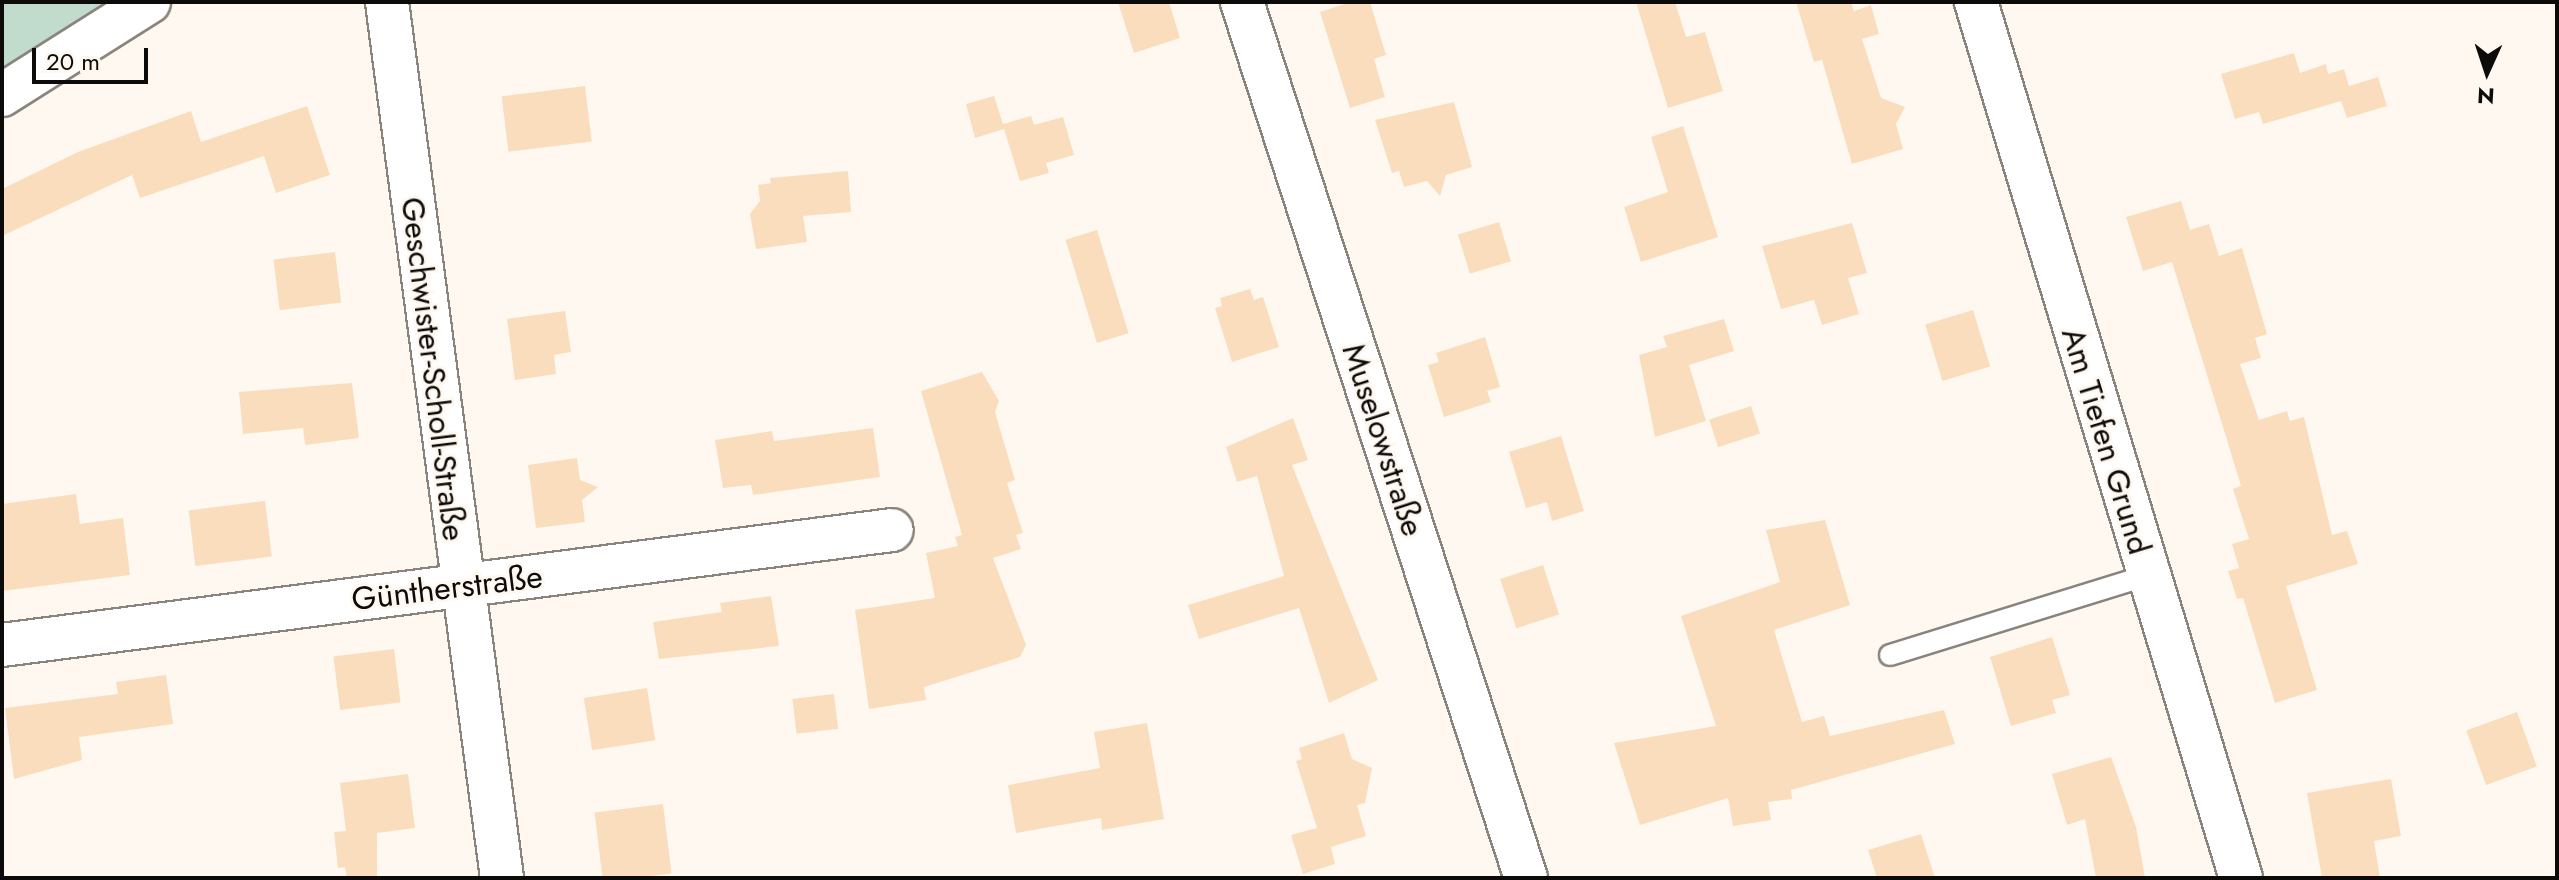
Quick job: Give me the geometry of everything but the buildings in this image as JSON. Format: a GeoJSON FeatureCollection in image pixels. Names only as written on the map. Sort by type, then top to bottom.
{"type":"FeatureCollection","features":[{"type":"Feature","properties":{"kind":"street"},"geometry":{"type":"LineString","coordinates":[[2,95],[149,2]]}},
{"type":"Feature","properties":{"kind":"street","name":"Geschwister-Scholl-Straße"},"geometry":{"type":"LineString","coordinates":[[387,2],[461,586],[502,878]]}},
{"type":"Feature","properties":{"kind":"street","name":"Muselowstraße"},"geometry":{"type":"LineString","coordinates":[[1242,2],[1526,878]]}},
{"type":"Feature","properties":{"kind":"street","name":"Am Tiefen Grund"},"geometry":{"type":"LineString","coordinates":[[1976,2],[2241,878]]}},
{"type":"Feature","properties":{"kind":"street","name":"Güntherstraße"},"geometry":{"type":"LineString","coordinates":[[2,645],[892,530]]}},
{"type":"Feature","properties":{"kind":"lane"},"geometry":{"type":"LineString","coordinates":[[1890,655],[2148,575]]}},
{"type":"Feature","properties":{"kind":"green space"},"geometry":{"type":"Polygon","coordinates":[[[2,2],[113,2],[2,69],[2,2]]]}}]}
